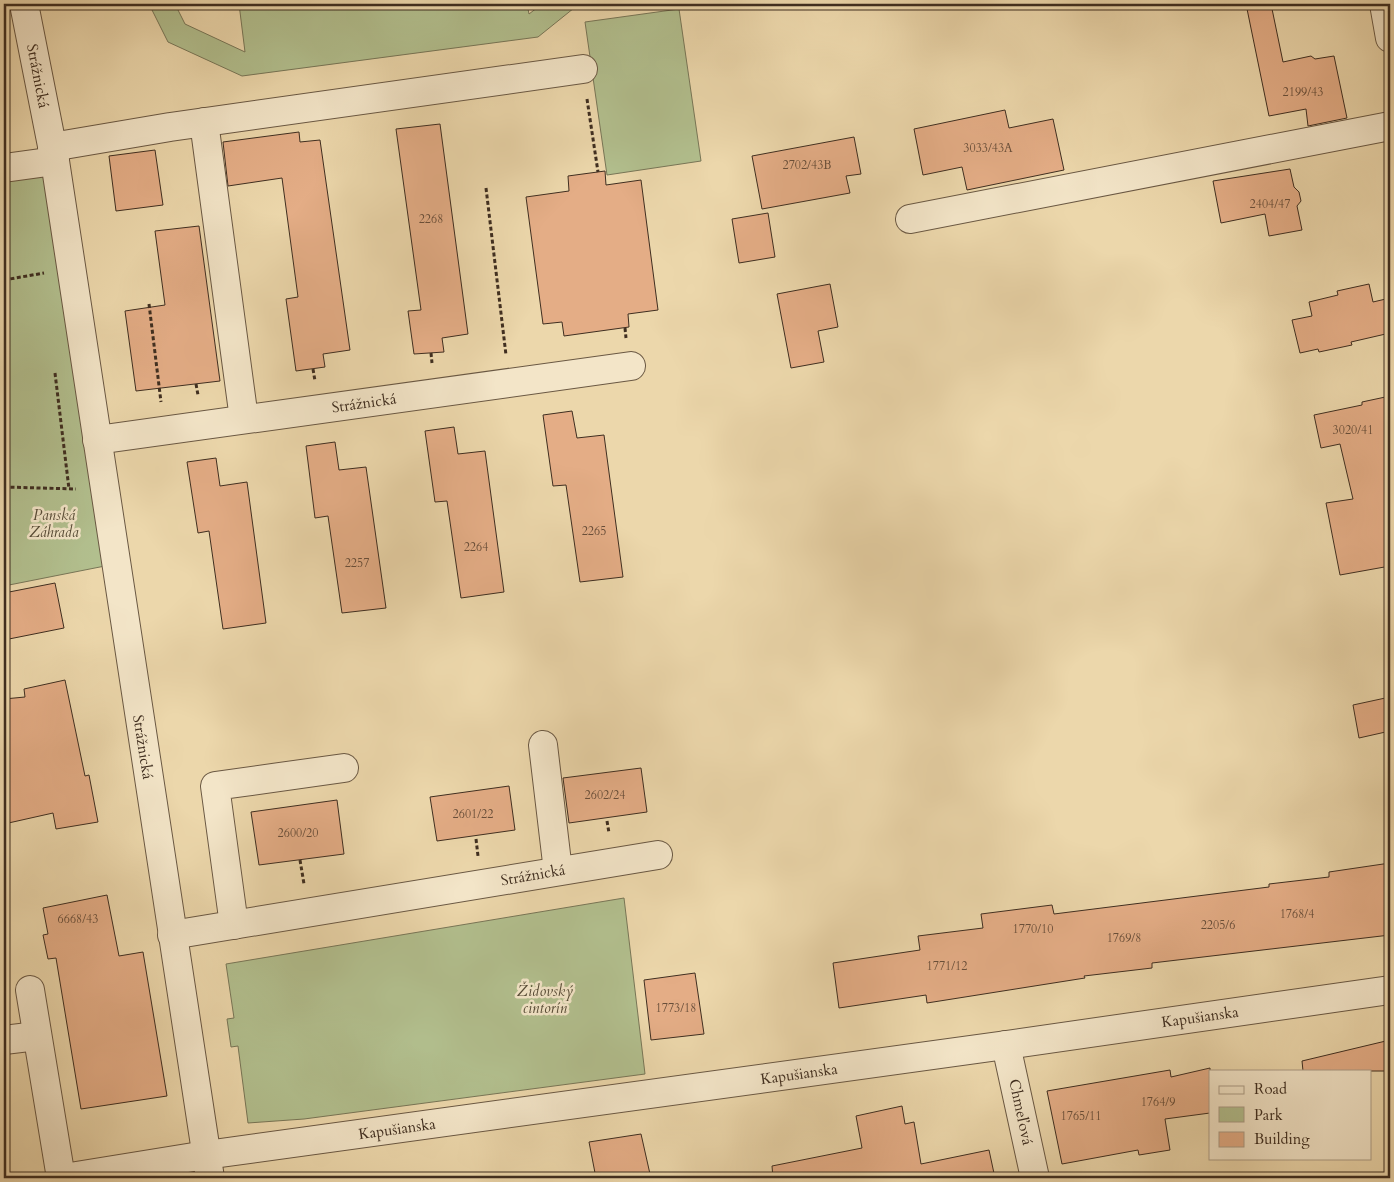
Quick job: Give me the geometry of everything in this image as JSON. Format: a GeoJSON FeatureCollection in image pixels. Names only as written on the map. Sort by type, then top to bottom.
{"type":"FeatureCollection","features":[{"type":"Feature","properties":{"kind":"street","name":"Strážnická"},"geometry":{"type":"LineString","coordinates":[[24,4],[54,154],[208,1167]]}},
{"type":"Feature","properties":{"kind":"street"},"geometry":{"type":"LineString","coordinates":[[1384,4],[1390,38]]}},
{"type":"Feature","properties":{"kind":"street"},"geometry":{"type":"LineString","coordinates":[[4,168],[54,154],[204,122],[583,69]]}},
{"type":"Feature","properties":{"kind":"street"},"geometry":{"type":"LineString","coordinates":[[204,122],[244,419]]}},
{"type":"Feature","properties":{"kind":"street"},"geometry":{"type":"LineString","coordinates":[[910,219],[1390,126]]}},
{"type":"Feature","properties":{"kind":"street","name":"Strážnická"},"geometry":{"type":"LineString","coordinates":[[97,440],[631,366]]}},
{"type":"Feature","properties":{"kind":"street"},"geometry":{"type":"LineString","coordinates":[[543,745],[558,871]]}},
{"type":"Feature","properties":{"kind":"street"},"geometry":{"type":"LineString","coordinates":[[234,925],[215,786],[344,768]]}},
{"type":"Feature","properties":{"kind":"street","name":"Strážnická"},"geometry":{"type":"LineString","coordinates":[[172,935],[658,855]]}},
{"type":"Feature","properties":{"kind":"street"},"geometry":{"type":"LineString","coordinates":[[30,990],[62,1178]]}},
{"type":"Feature","properties":{"kind":"street","name":"Kapušianska"},"geometry":{"type":"LineString","coordinates":[[62,1178],[208,1167],[1006,1045],[1390,990]]}},
{"type":"Feature","properties":{"kind":"street"},"geometry":{"type":"LineString","coordinates":[[4,1040],[37,1036]]}},
{"type":"Feature","properties":{"kind":"street","name":"Chmeľová"},"geometry":{"type":"LineString","coordinates":[[1006,1045],[1035,1178]]}},
{"type":"Feature","properties":{"kind":"path"},"geometry":{"type":"LineString","coordinates":[[583,69],[598,172]]}},
{"type":"Feature","properties":{"kind":"path"},"geometry":{"type":"LineString","coordinates":[[486,188],[509,383]]}},
{"type":"Feature","properties":{"kind":"path"},"geometry":{"type":"LineString","coordinates":[[4,280],[71,268]]}},
{"type":"Feature","properties":{"kind":"path"},"geometry":{"type":"LineString","coordinates":[[149,304],[165,430]]}},
{"type":"Feature","properties":{"kind":"path"},"geometry":{"type":"LineString","coordinates":[[4,487],[105,490]]}},
{"type":"Feature","properties":{"kind":"green space"},"geometry":{"type":"Polygon","coordinates":[[[149,4],[175,4],[185,24],[245,52],[239,4],[527,4],[529,14],[542,4],[579,4],[538,37],[242,76],[168,42],[149,4]]]}},
{"type":"Feature","properties":{"kind":"green space"},"geometry":{"type":"Polygon","coordinates":[[[679,9],[701,161],[607,175],[585,22],[679,9]]]}},
{"type":"Feature","properties":{"kind":"green space","name":"Panská Záhrada"},"geometry":{"type":"Polygon","coordinates":[[[56,163],[110,565],[4,586],[4,168],[56,163]]]}},
{"type":"Feature","properties":{"kind":"green space","name":"Židovský cintorín"},"geometry":{"type":"Polygon","coordinates":[[[624,898],[645,1074],[304,1119],[248,1123],[238,1046],[231,1047],[227,1019],[234,1018],[226,964],[624,898]]]}},
{"type":"Feature","properties":{"kind":"building"},"geometry":{"type":"Polygon","coordinates":[[[1246,4],[1271,4],[1283,62],[1311,56],[1315,59],[1334,56],[1347,118],[1308,126],[1306,109],[1269,116],[1246,4]]]}},
{"type":"Feature","properties":{"kind":"building"},"geometry":{"type":"Polygon","coordinates":[[[1005,110],[1009,128],[1053,119],[1064,170],[967,190],[962,167],[923,175],[914,129],[1005,110]]]}},
{"type":"Feature","properties":{"kind":"building"},"geometry":{"type":"Polygon","coordinates":[[[440,124],[468,334],[442,338],[444,352],[414,354],[408,311],[421,310],[396,129],[440,124]]]}},
{"type":"Feature","properties":{"kind":"building"},"geometry":{"type":"Polygon","coordinates":[[[299,132],[300,142],[320,140],[350,350],[323,354],[325,367],[296,371],[286,299],[298,297],[282,178],[228,186],[223,142],[299,132]]]}},
{"type":"Feature","properties":{"kind":"building"},"geometry":{"type":"Polygon","coordinates":[[[854,137],[861,174],[846,176],[850,193],[762,209],[752,156],[854,137]]]}},
{"type":"Feature","properties":{"kind":"building"},"geometry":{"type":"Polygon","coordinates":[[[155,150],[163,205],[116,211],[109,156],[155,150]]]}},
{"type":"Feature","properties":{"kind":"building"},"geometry":{"type":"Polygon","coordinates":[[[1290,169],[1294,187],[1299,192],[1301,201],[1297,206],[1302,230],[1269,236],[1265,214],[1221,223],[1213,181],[1290,169]]]}},
{"type":"Feature","properties":{"kind":"building"},"geometry":{"type":"Polygon","coordinates":[[[605,171],[606,185],[641,180],[658,310],[628,314],[629,327],[564,336],[562,322],[543,324],[526,197],[569,191],[568,176],[605,171]]]}},
{"type":"Feature","properties":{"kind":"building"},"geometry":{"type":"Polygon","coordinates":[[[768,213],[775,257],[739,263],[732,219],[768,213]]]}},
{"type":"Feature","properties":{"kind":"building"},"geometry":{"type":"Polygon","coordinates":[[[199,226],[220,381],[136,391],[125,311],[165,305],[155,231],[199,226]]]}},
{"type":"Feature","properties":{"kind":"building"},"geometry":{"type":"Polygon","coordinates":[[[830,284],[838,327],[818,331],[824,362],[791,368],[777,294],[830,284]]]}},
{"type":"Feature","properties":{"kind":"building"},"geometry":{"type":"Polygon","coordinates":[[[1369,284],[1373,302],[1390,298],[1390,333],[1351,342],[1352,345],[1319,352],[1318,349],[1300,353],[1292,320],[1312,316],[1309,302],[1338,295],[1337,291],[1369,284]]]}},
{"type":"Feature","properties":{"kind":"building"},"geometry":{"type":"Polygon","coordinates":[[[1390,396],[1390,566],[1340,575],[1326,503],[1353,499],[1340,444],[1321,448],[1314,415],[1362,405],[1362,402],[1390,396]]]}},
{"type":"Feature","properties":{"kind":"building"},"geometry":{"type":"Polygon","coordinates":[[[572,411],[577,438],[604,435],[623,577],[580,582],[566,485],[553,486],[543,415],[572,411]]]}},
{"type":"Feature","properties":{"kind":"building"},"geometry":{"type":"Polygon","coordinates":[[[454,427],[458,454],[485,451],[504,592],[461,598],[447,501],[435,502],[425,431],[454,427]]]}},
{"type":"Feature","properties":{"kind":"building"},"geometry":{"type":"Polygon","coordinates":[[[335,442],[339,470],[366,467],[386,608],[342,613],[328,516],[315,518],[306,446],[335,442]]]}},
{"type":"Feature","properties":{"kind":"building"},"geometry":{"type":"Polygon","coordinates":[[[216,458],[220,486],[247,482],[266,623],[223,629],[209,531],[198,533],[187,462],[216,458]]]}},
{"type":"Feature","properties":{"kind":"building"},"geometry":{"type":"Polygon","coordinates":[[[55,583],[64,628],[4,640],[4,593],[55,583]]]}},
{"type":"Feature","properties":{"kind":"building"},"geometry":{"type":"Polygon","coordinates":[[[65,680],[85,776],[89,775],[98,822],[56,829],[53,813],[4,824],[4,699],[25,697],[24,689],[65,680]]]}},
{"type":"Feature","properties":{"kind":"building"},"geometry":{"type":"Polygon","coordinates":[[[1390,697],[1390,731],[1359,738],[1353,705],[1390,697]]]}},
{"type":"Feature","properties":{"kind":"building"},"geometry":{"type":"Polygon","coordinates":[[[641,768],[647,812],[569,823],[563,778],[641,768]]]}},
{"type":"Feature","properties":{"kind":"building"},"geometry":{"type":"Polygon","coordinates":[[[509,786],[515,830],[437,841],[430,797],[509,786]]]}},
{"type":"Feature","properties":{"kind":"building"},"geometry":{"type":"Polygon","coordinates":[[[337,800],[344,854],[259,865],[251,812],[337,800]]]}},
{"type":"Feature","properties":{"kind":"building"},"geometry":{"type":"Polygon","coordinates":[[[1390,863],[1390,935],[1152,963],[1152,968],[1084,976],[1085,978],[927,1003],[926,995],[839,1008],[833,963],[920,950],[918,936],[983,928],[981,914],[1052,905],[1054,914],[1269,887],[1269,884],[1329,877],[1329,872],[1390,863]]]}},
{"type":"Feature","properties":{"kind":"building"},"geometry":{"type":"Polygon","coordinates":[[[107,895],[119,956],[143,952],[167,1096],[81,1109],[56,958],[48,959],[43,935],[48,934],[43,908],[107,895]]]}},
{"type":"Feature","properties":{"kind":"building"},"geometry":{"type":"Polygon","coordinates":[[[695,973],[704,1034],[651,1040],[644,980],[695,973]]]}},
{"type":"Feature","properties":{"kind":"building"},"geometry":{"type":"Polygon","coordinates":[[[1390,1040],[1390,1071],[1303,1070],[1302,1061],[1390,1040]]]}},
{"type":"Feature","properties":{"kind":"building"},"geometry":{"type":"Polygon","coordinates":[[[1210,1068],[1209,1113],[1165,1119],[1170,1150],[1139,1155],[1138,1150],[1062,1164],[1047,1091],[1170,1070],[1171,1077],[1210,1068]]]}},
{"type":"Feature","properties":{"kind":"building"},"geometry":{"type":"Polygon","coordinates":[[[902,1106],[905,1124],[914,1122],[921,1164],[989,1150],[995,1178],[773,1178],[772,1166],[862,1148],[856,1116],[902,1106]]]}},
{"type":"Feature","properties":{"kind":"building"},"geometry":{"type":"Polygon","coordinates":[[[641,1134],[650,1174],[631,1178],[596,1178],[589,1142],[641,1134]]]}}]}
